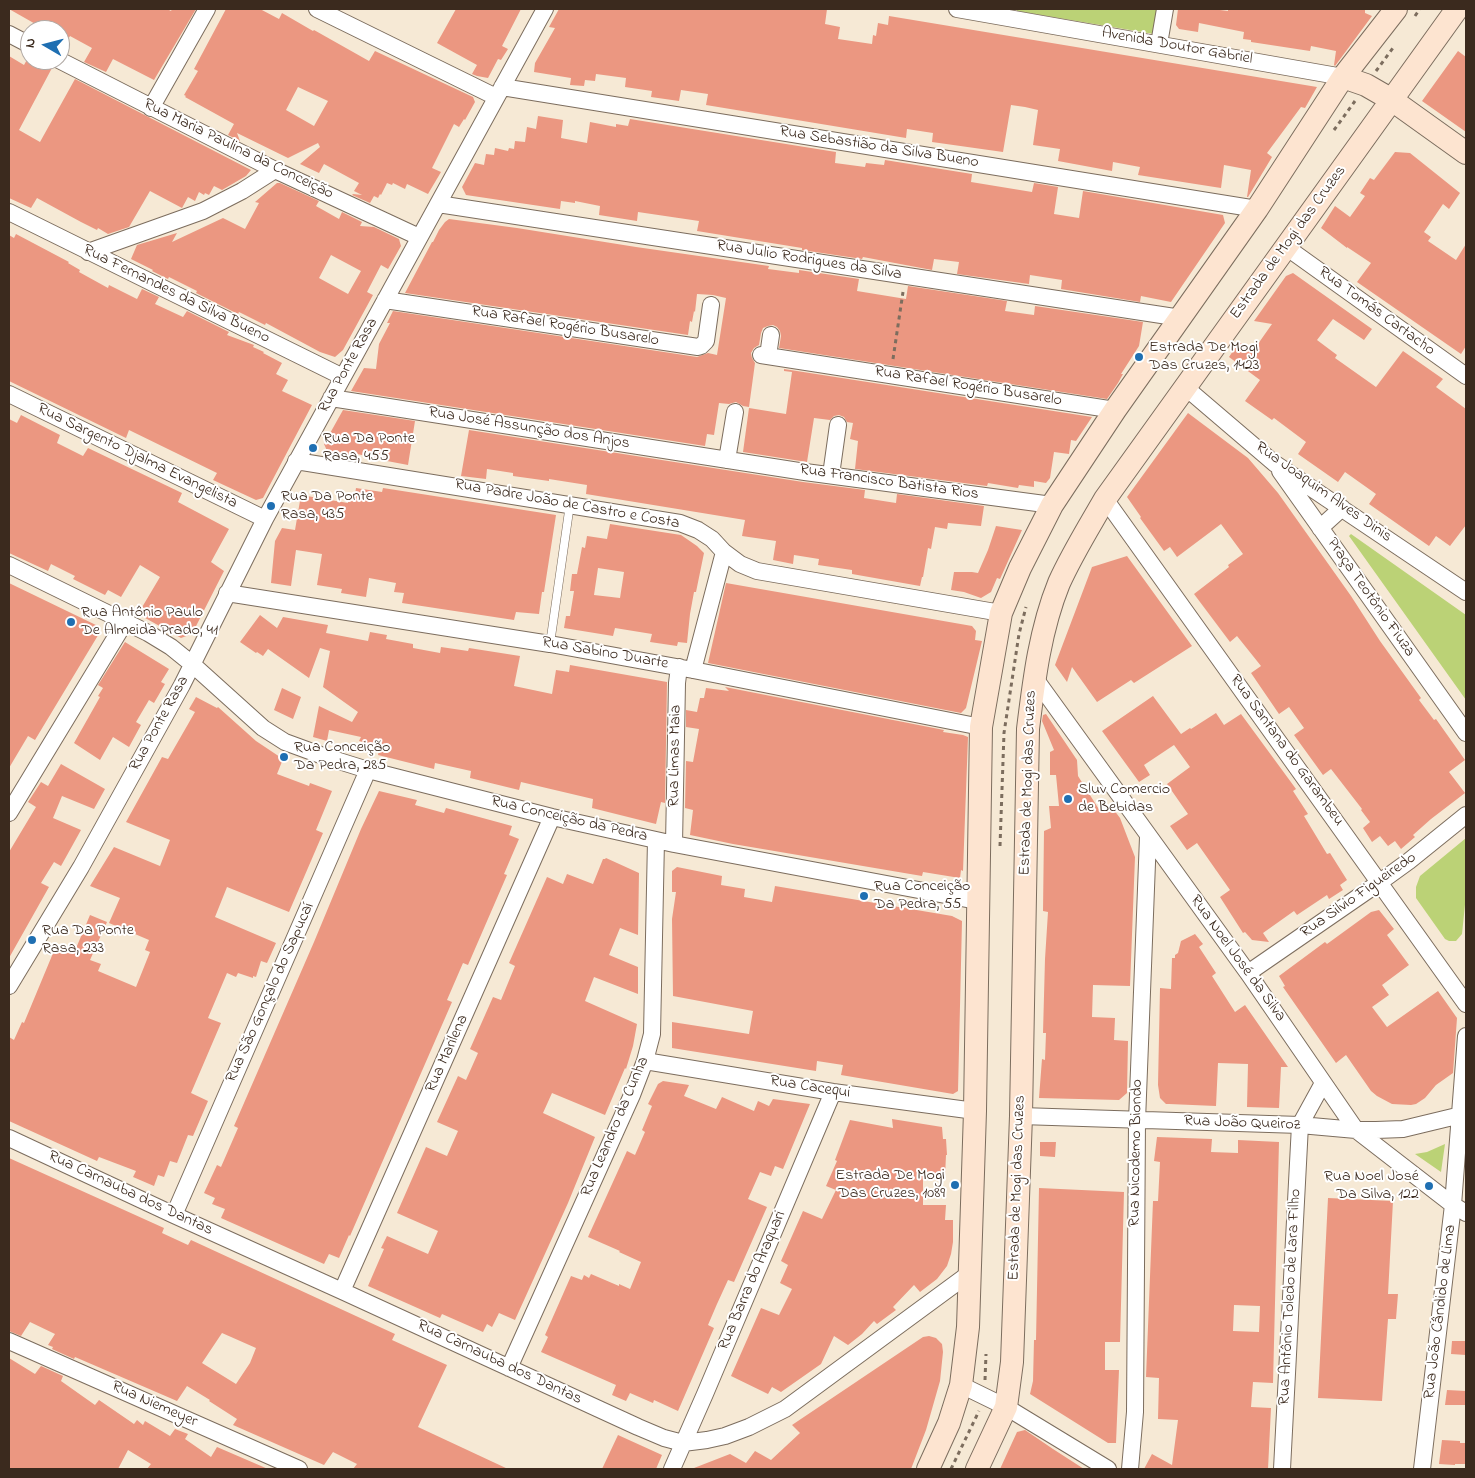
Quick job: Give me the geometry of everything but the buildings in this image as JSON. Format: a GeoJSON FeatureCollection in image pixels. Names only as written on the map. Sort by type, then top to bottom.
{"type":"FeatureCollection","features":[{"type":"Feature","properties":{"kind":"main road","name":"Estrada de Mogi das Cruzes"},"geometry":{"type":"LineString","coordinates":[[976,1469],[1006,1407],[1012,1362],[1020,1116],[1028,729],[1034,677],[1043,631],[1059,584],[1079,543],[1105,499],[1457,9]]}},
{"type":"Feature","properties":{"kind":"main road"},"geometry":{"type":"LineString","coordinates":[[928,1469],[948,1423],[961,1385],[968,1327],[975,1111],[981,727],[1001,613],[1020,568],[1052,505],[1115,410],[1257,209],[1344,77],[1406,13]]}},
{"type":"Feature","properties":{"kind":"main road","name":"Avenida Doutor Gabriel"},"geometry":{"type":"LineString","coordinates":[[1344,77],[1366,85],[1392,100],[1466,153]]}},
{"type":"Feature","properties":{"kind":"street"},"geometry":{"type":"LineString","coordinates":[[151,108],[207,9]]}},
{"type":"Feature","properties":{"kind":"street","name":"Rua Sebastião da Silva Bueno"},"geometry":{"type":"LineString","coordinates":[[317,9],[499,92],[1257,209]]}},
{"type":"Feature","properties":{"kind":"street","name":"Rua Ponte Rasa"},"geometry":{"type":"LineString","coordinates":[[9,986],[81,867],[192,664],[265,519],[545,9]]}},
{"type":"Feature","properties":{"kind":"street","name":"Avenida Doutor Gabriel"},"geometry":{"type":"LineString","coordinates":[[957,9],[1007,13],[1159,44],[1344,77]]}},
{"type":"Feature","properties":{"kind":"street"},"geometry":{"type":"LineString","coordinates":[[1159,44],[1165,9]]}},
{"type":"Feature","properties":{"kind":"street","name":"Rua Maria Paulina da Conceição"},"geometry":{"type":"LineString","coordinates":[[70,66],[275,170],[419,237]]}},
{"type":"Feature","properties":{"kind":"street"},"geometry":{"type":"LineString","coordinates":[[88,252],[203,211],[242,191],[275,170]]}},
{"type":"Feature","properties":{"kind":"street","name":"Rua Julio Rodrigues da Silva"},"geometry":{"type":"LineString","coordinates":[[438,204],[1181,318]]}},
{"type":"Feature","properties":{"kind":"street","name":"Rua Fernandes da Silva Bueno"},"geometry":{"type":"LineString","coordinates":[[9,212],[343,377]]}},
{"type":"Feature","properties":{"kind":"street","name":"Rua Tomás Cartacho"},"geometry":{"type":"LineString","coordinates":[[1286,248],[1466,376]]}},
{"type":"Feature","properties":{"kind":"street","name":"Rua Rafael Rogério Busarelo"},"geometry":{"type":"LineString","coordinates":[[385,300],[698,347],[706,341],[711,305]]}},
{"type":"Feature","properties":{"kind":"street","name":"Rua Rafael Rogério Busarelo"},"geometry":{"type":"LineString","coordinates":[[772,335],[765,355],[1115,410]]}},
{"type":"Feature","properties":{"kind":"street","name":"Rua Joaquim Alves Dinis"},"geometry":{"type":"LineString","coordinates":[[1185,387],[1274,463],[1466,592]]}},
{"type":"Feature","properties":{"kind":"street","name":"Rua Sargento Djalma Evangelista"},"geometry":{"type":"LineString","coordinates":[[9,394],[265,519]]}},
{"type":"Feature","properties":{"kind":"street","name":"Rua José Assunção dos Anjos"},"geometry":{"type":"LineString","coordinates":[[331,398],[727,460]]}},
{"type":"Feature","properties":{"kind":"street"},"geometry":{"type":"LineString","coordinates":[[727,460],[735,412]]}},
{"type":"Feature","properties":{"kind":"street"},"geometry":{"type":"LineString","coordinates":[[831,476],[838,425]]}},
{"type":"Feature","properties":{"kind":"street","name":"Rua Francisco Batista Rios"},"geometry":{"type":"LineString","coordinates":[[727,460],[831,476],[1052,505]]}},
{"type":"Feature","properties":{"kind":"street","name":"Rua Padre João de Castro e Costa"},"geometry":{"type":"LineString","coordinates":[[296,462],[570,504],[680,523],[698,530],[712,539],[724,552],[740,564],[756,571],[1001,613]]}},
{"type":"Feature","properties":{"kind":"street","name":"Praça Teotônio Fiuza"},"geometry":{"type":"LineString","coordinates":[[1274,463],[1466,734]]}},
{"type":"Feature","properties":{"kind":"street","name":"Rua Santana do Garambeu"},"geometry":{"type":"LineString","coordinates":[[1105,499],[1466,1004]]}},
{"type":"Feature","properties":{"kind":"street"},"geometry":{"type":"LineString","coordinates":[[1320,528],[1342,508]]}},
{"type":"Feature","properties":{"kind":"street","name":"Rua Limas Maia"},"geometry":{"type":"LineString","coordinates":[[674,844],[677,683],[686,668],[724,552]]}},
{"type":"Feature","properties":{"kind":"street","name":"Rua Conceição da Pedra"},"geometry":{"type":"LineString","coordinates":[[9,565],[148,633],[171,647],[262,728],[285,742],[368,770],[552,817],[674,844],[978,901]]}},
{"type":"Feature","properties":{"kind":"street","name":"Rua Sabino Duarte"},"geometry":{"type":"LineString","coordinates":[[228,593],[550,644],[686,668],[981,727]]}},
{"type":"Feature","properties":{"kind":"street"},"geometry":{"type":"LineString","coordinates":[[9,813],[125,622]]}},
{"type":"Feature","properties":{"kind":"street","name":"Rua Noel José da Silva"},"geometry":{"type":"LineString","coordinates":[[1034,677],[1248,973],[1356,1130],[1460,1209]]}},
{"type":"Feature","properties":{"kind":"street","name":"Rua São Gonçalo do Sapucaí"},"geometry":{"type":"LineString","coordinates":[[174,1215],[368,770]]}},
{"type":"Feature","properties":{"kind":"street","name":"Rua Silvio Figueiredo"},"geometry":{"type":"LineString","coordinates":[[1248,973],[1409,861],[1466,815]]}},
{"type":"Feature","properties":{"kind":"street","name":"Rua Marilena"},"geometry":{"type":"LineString","coordinates":[[342,1290],[552,817]]}},
{"type":"Feature","properties":{"kind":"street","name":"Rua Nicodemo Biondo"},"geometry":{"type":"LineString","coordinates":[[1130,1469],[1135,1412],[1137,1121],[1148,837]]}},
{"type":"Feature","properties":{"kind":"street","name":"Rua Leandro da Cunha"},"geometry":{"type":"LineString","coordinates":[[509,1368],[632,1095],[645,1061],[652,1034],[656,840]]}},
{"type":"Feature","properties":{"kind":"street","name":"Rua João Cândido de Lima"},"geometry":{"type":"LineString","coordinates":[[1422,1469],[1460,1209],[1461,1115],[1466,1036]]}},
{"type":"Feature","properties":{"kind":"street","name":"Rua Cacequi"},"geometry":{"type":"LineString","coordinates":[[645,1061],[833,1092],[975,1111]]}},
{"type":"Feature","properties":{"kind":"street"},"geometry":{"type":"LineString","coordinates":[[1300,1126],[1323,1082]]}},
{"type":"Feature","properties":{"kind":"street","name":"Rua Barra do Araquari"},"geometry":{"type":"LineString","coordinates":[[672,1469],[833,1092]]}},
{"type":"Feature","properties":{"kind":"street","name":"Rua João Queiroz"},"geometry":{"type":"LineString","coordinates":[[1020,1116],[1300,1126],[1356,1130],[1403,1129],[1461,1115]]}},
{"type":"Feature","properties":{"kind":"street","name":"Rua Antônio Toledo de Lara Filho"},"geometry":{"type":"LineString","coordinates":[[1282,1469],[1300,1126]]}},
{"type":"Feature","properties":{"kind":"street","name":"Rua Carnauba dos Dantas"},"geometry":{"type":"LineString","coordinates":[[9,1138],[638,1427],[664,1438],[683,1443],[725,1436],[749,1427],[785,1409],[970,1273]]}},
{"type":"Feature","properties":{"kind":"street","name":"Rua Niemeyer"},"geometry":{"type":"LineString","coordinates":[[9,1341],[299,1469]]}},
{"type":"Feature","properties":{"kind":"street"},"geometry":{"type":"LineString","coordinates":[[961,1385],[1006,1407],[1108,1469]]}},
{"type":"Feature","properties":{"kind":"lane"},"geometry":{"type":"LineString","coordinates":[[550,644],[570,504]]}},
{"type":"Feature","properties":{"kind":"path"},"geometry":{"type":"LineString","coordinates":[[1406,13],[1420,9]]}},
{"type":"Feature","properties":{"kind":"path"},"geometry":{"type":"LineString","coordinates":[[1332,132],[1393,47]]}},
{"type":"Feature","properties":{"kind":"path"},"geometry":{"type":"LineString","coordinates":[[890,375],[906,276]]}},
{"type":"Feature","properties":{"kind":"path"},"geometry":{"type":"LineString","coordinates":[[1000,851],[1004,732],[1019,634],[1028,600]]}},
{"type":"Feature","properties":{"kind":"path"},"geometry":{"type":"LineString","coordinates":[[952,1469],[976,1418],[983,1396],[986,1344]]}},
{"type":"Feature","properties":{"kind":"green space"},"geometry":{"type":"Polygon","coordinates":[[[1017,9],[1158,9],[1154,34],[1017,11],[1017,9]]]}},
{"type":"Feature","properties":{"kind":"green space"},"geometry":{"type":"Polygon","coordinates":[[[1351,534],[1466,615],[1466,700],[1349,536],[1351,534]]]}},
{"type":"Feature","properties":{"kind":"green space"},"geometry":{"type":"Polygon","coordinates":[[[1466,838],[1466,895],[1462,934],[1456,941],[1449,941],[1445,939],[1416,898],[1416,887],[1420,876],[1466,838]]]}},
{"type":"Feature","properties":{"kind":"green space"},"geometry":{"type":"Polygon","coordinates":[[[1445,1144],[1441,1172],[1415,1154],[1427,1152],[1445,1144]]]}},
{"type":"Feature","properties":{"kind":"place","name":"Estrada De Mogi Das Cruzes, 1423"},"geometry":{"type":"Point","coordinates":[1139,357]}},
{"type":"Feature","properties":{"kind":"place","name":"Rua Da Ponte Rasa, 455"},"geometry":{"type":"Point","coordinates":[313,448]}},
{"type":"Feature","properties":{"kind":"place","name":"Rua Da Ponte Rasa, 435"},"geometry":{"type":"Point","coordinates":[271,506]}},
{"type":"Feature","properties":{"kind":"place","name":"Rua Antônio Paulo De Almeida Prado, 41"},"geometry":{"type":"Point","coordinates":[71,622]}},
{"type":"Feature","properties":{"kind":"place","name":"Rua Conceição Da Pedra, 285"},"geometry":{"type":"Point","coordinates":[284,757]}},
{"type":"Feature","properties":{"kind":"place","name":"Sluv Comercio de Bebidas"},"geometry":{"type":"Point","coordinates":[1068,799]}},
{"type":"Feature","properties":{"kind":"place","name":"Rua Conceição Da Pedra, 55"},"geometry":{"type":"Point","coordinates":[864,896]}},
{"type":"Feature","properties":{"kind":"place","name":"Rua Da Ponte Rasa, 233"},"geometry":{"type":"Point","coordinates":[32,940]}},
{"type":"Feature","properties":{"kind":"place","name":"Estrada De Mogi Das Cruzes, 1089"},"geometry":{"type":"Point","coordinates":[955,1185]}},
{"type":"Feature","properties":{"kind":"place","name":"Rua Noel José Da Silva, 122"},"geometry":{"type":"Point","coordinates":[1429,1186]}}]}
